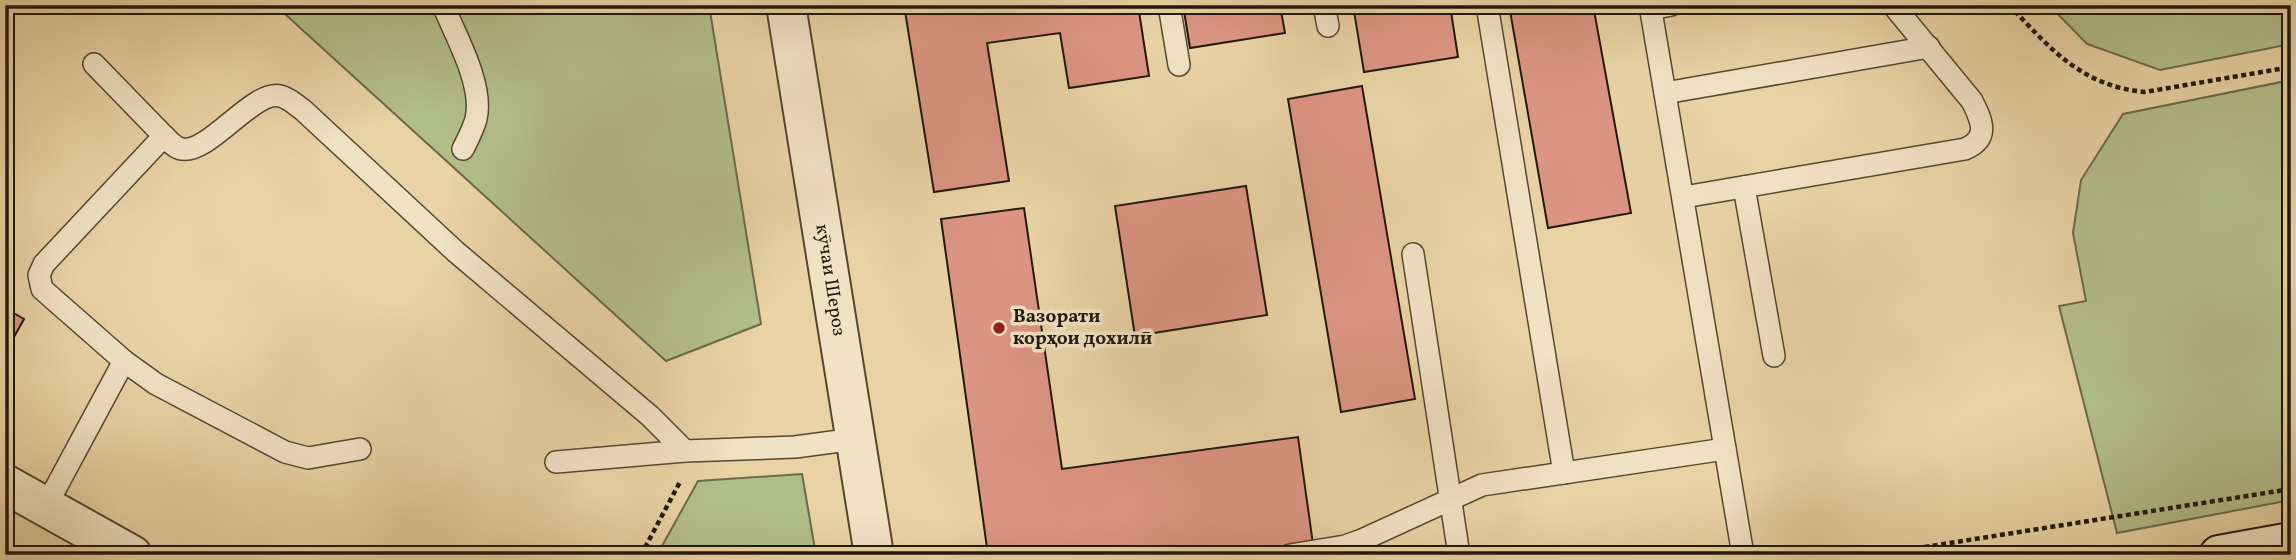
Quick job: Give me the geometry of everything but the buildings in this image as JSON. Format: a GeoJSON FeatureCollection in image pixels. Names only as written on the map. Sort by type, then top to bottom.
{"type":"FeatureCollection","features":[{"type":"Feature","properties":{"kind":"street","name":"кӯчаи Шероз"},"geometry":{"type":"LineString","coordinates":[[786,5],[874,555]]}},
{"type":"Feature","properties":{"kind":"street"},"geometry":{"type":"LineString","coordinates":[[5,484],[132,555]]}},
{"type":"Feature","properties":{"kind":"street"},"geometry":{"type":"LineString","coordinates":[[2219,555],[2291,542]]}},
{"type":"Feature","properties":{"kind":"lane"},"geometry":{"type":"LineString","coordinates":[[443,5],[474,81],[477,99],[477,116],[463,149]]}},
{"type":"Feature","properties":{"kind":"lane"},"geometry":{"type":"LineString","coordinates":[[1169,5],[1179,65]]}},
{"type":"Feature","properties":{"kind":"lane"},"geometry":{"type":"LineString","coordinates":[[1487,5],[1564,472]]}},
{"type":"Feature","properties":{"kind":"lane"},"geometry":{"type":"LineString","coordinates":[[1684,197],[1965,149],[1975,144],[1980,139],[1979,115],[1960,84],[1893,5]]}},
{"type":"Feature","properties":{"kind":"lane"},"geometry":{"type":"LineString","coordinates":[[1657,6],[1665,93],[1743,555]]}},
{"type":"Feature","properties":{"kind":"lane"},"geometry":{"type":"LineString","coordinates":[[1665,93],[1929,47]]}},
{"type":"Feature","properties":{"kind":"lane"},"geometry":{"type":"LineString","coordinates":[[94,64],[179,148],[186,149],[205,141],[260,100],[281,96],[291,100],[456,252],[641,408],[685,451]]}},
{"type":"Feature","properties":{"kind":"lane"},"geometry":{"type":"LineString","coordinates":[[164,136],[52,256],[39,275],[42,289],[124,361],[156,384],[285,452],[308,458],[360,449]]}},
{"type":"Feature","properties":{"kind":"lane"},"geometry":{"type":"LineString","coordinates":[[1744,187],[1774,356]]}},
{"type":"Feature","properties":{"kind":"lane"},"geometry":{"type":"LineString","coordinates":[[1413,254],[1459,555]]}},
{"type":"Feature","properties":{"kind":"lane"},"geometry":{"type":"LineString","coordinates":[[46,506],[124,361]]}},
{"type":"Feature","properties":{"kind":"lane"},"geometry":{"type":"LineString","coordinates":[[556,462],[685,451],[795,447],[855,439]]}},
{"type":"Feature","properties":{"kind":"lane"},"geometry":{"type":"LineString","coordinates":[[1290,555],[1335,548],[1362,540],[1494,482],[1725,450]]}},
{"type":"Feature","properties":{"kind":"path"},"geometry":{"type":"LineString","coordinates":[[2009,5],[2058,56],[2076,70],[2123,90],[2145,92],[2291,67]]}},
{"type":"Feature","properties":{"kind":"path"},"geometry":{"type":"LineString","coordinates":[[641,555],[680,481],[685,467],[685,451]]}},
{"type":"Feature","properties":{"kind":"path"},"geometry":{"type":"LineString","coordinates":[[1874,555],[2291,489]]}},
{"type":"Feature","properties":{"kind":"green space"},"geometry":{"type":"Polygon","coordinates":[[[275,5],[709,5],[761,324],[666,361],[275,5]]]}},
{"type":"Feature","properties":{"kind":"green space"},"geometry":{"type":"Polygon","coordinates":[[[2049,5],[2291,5],[2291,44],[2160,70],[2087,44],[2049,5]]]}},
{"type":"Feature","properties":{"kind":"green space"},"geometry":{"type":"Polygon","coordinates":[[[2291,80],[2291,500],[2117,533],[2059,306],[2086,301],[2073,233],[2081,180],[2123,114],[2291,80]]]}},
{"type":"Feature","properties":{"kind":"green space"},"geometry":{"type":"Polygon","coordinates":[[[802,474],[816,555],[657,555],[698,481],[802,474]]]}},
{"type":"Feature","properties":{"kind":"place","name":"Вазорати корҳои дохилӣ"},"geometry":{"type":"Point","coordinates":[999,328]}}]}
